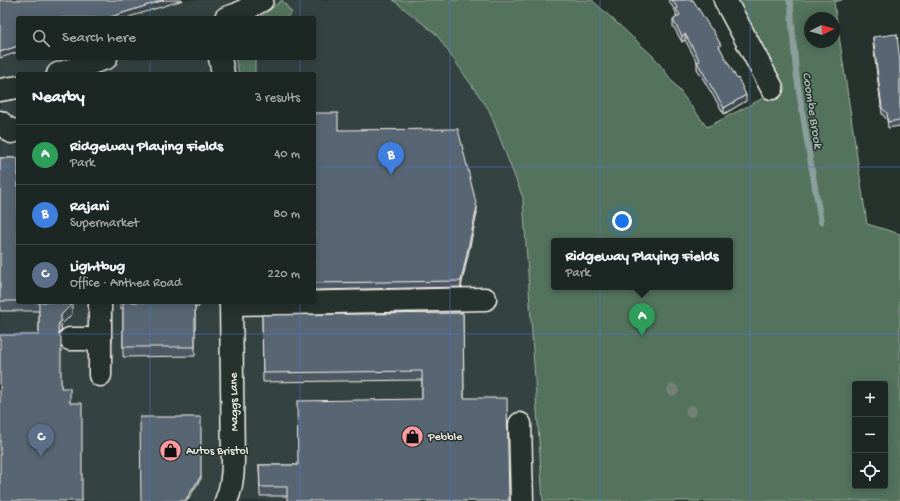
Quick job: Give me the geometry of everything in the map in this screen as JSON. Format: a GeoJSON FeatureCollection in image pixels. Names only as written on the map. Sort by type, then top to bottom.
{"type":"FeatureCollection","features":[{"type":"Feature","properties":{"kind":"street"},"geometry":{"type":"LineString","coordinates":[[232,16],[262,0]]}},
{"type":"Feature","properties":{"kind":"street"},"geometry":{"type":"LineString","coordinates":[[725,0],[772,88]]}},
{"type":"Feature","properties":{"kind":"street"},"geometry":{"type":"LineString","coordinates":[[72,72],[85,70],[102,60]]}},
{"type":"Feature","properties":{"kind":"street"},"geometry":{"type":"LineString","coordinates":[[220,60],[223,72]]}},
{"type":"Feature","properties":{"kind":"street"},"geometry":{"type":"LineString","coordinates":[[0,90],[16,87]]}},
{"type":"Feature","properties":{"kind":"street"},"geometry":{"type":"LineString","coordinates":[[0,122],[12,132],[16,131]]}},
{"type":"Feature","properties":{"kind":"street"},"geometry":{"type":"LineString","coordinates":[[316,302],[485,299]]}},
{"type":"Feature","properties":{"kind":"street"},"geometry":{"type":"LineString","coordinates":[[100,304],[100,375]]}},
{"type":"Feature","properties":{"kind":"street","name":"Maggs Lane"},"geometry":{"type":"LineString","coordinates":[[226,501],[232,484],[233,461],[231,304]]}},
{"type":"Feature","properties":{"kind":"street"},"geometry":{"type":"LineString","coordinates":[[70,339],[100,339]]}},
{"type":"Feature","properties":{"kind":"street"},"geometry":{"type":"LineString","coordinates":[[520,424],[522,501]]}},
{"type":"Feature","properties":{"kind":"shaded area"},"geometry":{"type":"Polygon","coordinates":[[[0,0],[392,0],[436,34],[489,111],[523,198],[543,501],[0,501],[0,0]]]}},
{"type":"Feature","properties":{"kind":"green space"},"geometry":{"type":"Polygon","coordinates":[[[282,0],[292,13],[288,16],[262,16],[282,0]]]}},
{"type":"Feature","properties":{"kind":"green space"},"geometry":{"type":"Polygon","coordinates":[[[393,0],[592,0],[654,57],[707,127],[779,90],[732,0],[842,0],[834,2],[835,12],[804,12],[804,48],[840,48],[840,42],[867,224],[900,234],[900,501],[543,501],[523,198],[489,110],[436,34],[393,0]]]}},
{"type":"Feature","properties":{"kind":"green space"},"geometry":{"type":"Polygon","coordinates":[[[236,60],[255,60],[255,72],[238,72],[236,60]]]}},
{"type":"Feature","properties":{"kind":"building"},"geometry":{"type":"Polygon","coordinates":[[[0,0],[164,0],[113,16],[16,16],[16,47],[0,52],[0,0]]]}},
{"type":"Feature","properties":{"kind":"building"},"geometry":{"type":"Polygon","coordinates":[[[672,0],[693,0],[716,36],[721,45],[719,46],[746,95],[724,108],[697,62],[700,61],[685,34],[682,36],[673,20],[680,15],[676,9],[678,8],[672,0]]]}},
{"type":"Feature","properties":{"kind":"building"},"geometry":{"type":"Polygon","coordinates":[[[897,34],[900,63],[900,120],[888,122],[887,113],[882,108],[873,37],[897,34]]]}},
{"type":"Feature","properties":{"kind":"building"},"geometry":{"type":"Polygon","coordinates":[[[316,113],[338,113],[338,130],[458,129],[477,207],[461,281],[316,283],[316,113]]]}},
{"type":"Feature","properties":{"kind":"building"},"geometry":{"type":"Polygon","coordinates":[[[0,158],[16,158],[16,301],[0,301],[0,158]]]}},
{"type":"Feature","properties":{"kind":"building"},"geometry":{"type":"Polygon","coordinates":[[[39,304],[72,304],[61,315],[61,321],[58,329],[61,337],[61,388],[70,388],[70,403],[82,403],[82,501],[0,501],[0,335],[39,335],[39,304]]]}},
{"type":"Feature","properties":{"kind":"building"},"geometry":{"type":"Polygon","coordinates":[[[123,304],[195,304],[195,347],[123,347],[123,304]]]}},
{"type":"Feature","properties":{"kind":"building"},"geometry":{"type":"Polygon","coordinates":[[[463,313],[464,398],[507,398],[509,501],[287,501],[287,487],[260,487],[259,465],[298,465],[297,401],[422,399],[422,371],[263,373],[262,315],[463,313]]]}},
{"type":"Feature","properties":{"kind":"building","name":"Autos Bristol"},"geometry":{"type":"Polygon","coordinates":[[[140,417],[201,417],[201,476],[185,501],[141,501],[140,417]]]}},
{"type":"Feature","properties":{"kind":"waterway","name":"Coombe Brook"},"geometry":{"type":"LineString","coordinates":[[789,0],[791,6],[796,72],[821,222]]}},
{"type":"Feature","properties":{"kind":"place","name":"Rajani"},"geometry":{"type":"Point","coordinates":[391,175]}},
{"type":"Feature","properties":{"kind":"place","name":"Ridgeway Playing Fields"},"geometry":{"type":"Point","coordinates":[642,336]}},
{"type":"Feature","properties":{"kind":"place","name":"Pebble"},"geometry":{"type":"Point","coordinates":[412,436]}},
{"type":"Feature","properties":{"kind":"place","name":"Autos Bristol"},"geometry":{"type":"Point","coordinates":[171,450]}},
{"type":"Feature","properties":{"kind":"place","name":"Lightbug"},"geometry":{"type":"Point","coordinates":[41,457]}}]}
